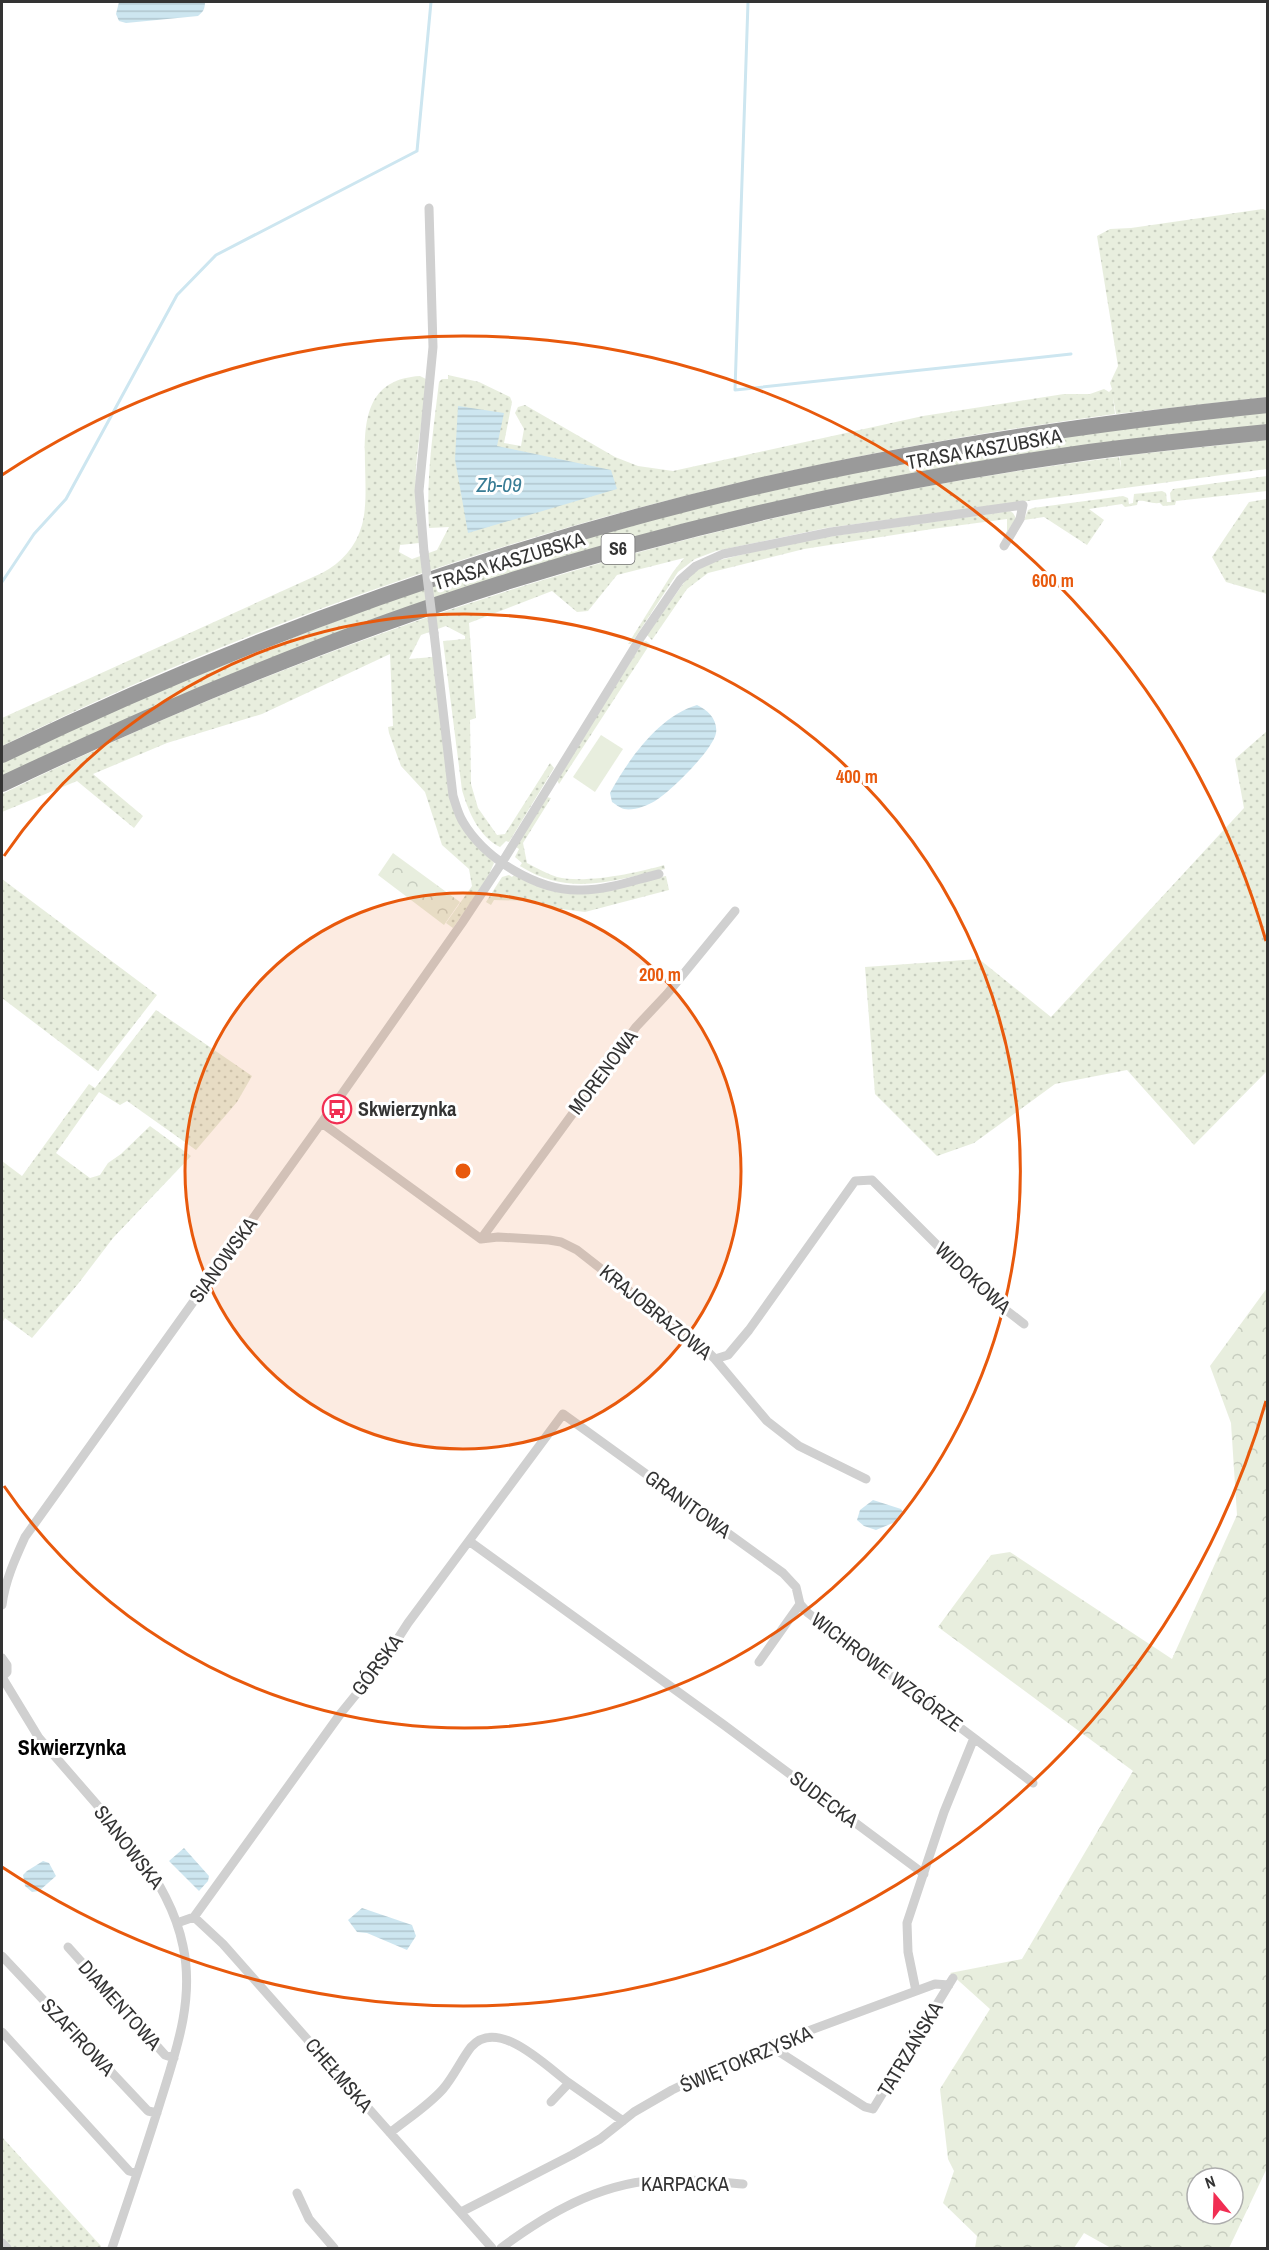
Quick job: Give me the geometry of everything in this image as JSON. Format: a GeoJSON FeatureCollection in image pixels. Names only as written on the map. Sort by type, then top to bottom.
{"type":"FeatureCollection","features":[{"type":"Feature","properties":{"kind":"highway","name":"TRASA KASZUBSKA"},"geometry":{"type":"LineString","coordinates":[[2,755],[85,715],[261,641],[492,559],[607,525],[750,489],[954,447],[1102,424],[1268,405]]}},
{"type":"Feature","properties":{"kind":"highway","name":"TRASA KASZUBSKA"},"geometry":{"type":"LineString","coordinates":[[2,784],[86,744],[265,667],[369,628],[614,550],[759,514],[958,473],[1089,452],[1268,432]]}},
{"type":"Feature","properties":{"kind":"street"},"geometry":{"type":"LineString","coordinates":[[429,207],[433,347],[419,490],[424,552],[453,796],[462,820],[490,853],[534,881],[570,890],[602,888],[659,874]]}},
{"type":"Feature","properties":{"kind":"street","name":"SIANOWSKA"},"geometry":{"type":"LineString","coordinates":[[2,1605],[3,1590],[10,1569],[25,1537],[322,1123],[462,922],[680,580],[696,566],[723,554],[831,532],[1023,505],[1020,519],[1004,546]]}},
{"type":"Feature","properties":{"kind":"street","name":"MORENOWA"},"geometry":{"type":"LineString","coordinates":[[480,1239],[636,1027],[667,994],[735,911]]}},
{"type":"Feature","properties":{"kind":"street"},"geometry":{"type":"LineString","coordinates":[[322,1123],[480,1239]]}},
{"type":"Feature","properties":{"kind":"street","name":"WIDOKOWA"},"geometry":{"type":"LineString","coordinates":[[715,1359],[728,1356],[749,1330],[855,1181],[872,1180],[979,1289],[1024,1324]]}},
{"type":"Feature","properties":{"kind":"street","name":"KRAJOBRAZOWA"},"geometry":{"type":"LineString","coordinates":[[480,1239],[498,1237],[549,1240],[561,1242],[577,1250],[646,1304],[665,1314],[715,1359],[775,1428],[799,1446],[866,1479]]}},
{"type":"Feature","properties":{"kind":"street","name":"GÓRSKA"},"geometry":{"type":"LineString","coordinates":[[194,1917],[335,1720],[384,1660],[408,1623],[563,1414]]}},
{"type":"Feature","properties":{"kind":"street","name":"GRANITOWA"},"geometry":{"type":"LineString","coordinates":[[563,1414],[783,1573],[796,1587],[800,1604]]}},
{"type":"Feature","properties":{"kind":"street","name":"SUDECKA"},"geometry":{"type":"LineString","coordinates":[[469,1541],[724,1725],[924,1874]]}},
{"type":"Feature","properties":{"kind":"street"},"geometry":{"type":"LineString","coordinates":[[759,1662],[800,1604]]}},
{"type":"Feature","properties":{"kind":"street","name":"WICHROWE WZGÓRZE"},"geometry":{"type":"LineString","coordinates":[[800,1604],[808,1613],[1033,1783]]}},
{"type":"Feature","properties":{"kind":"street"},"geometry":{"type":"LineString","coordinates":[[2,1658],[7,1665],[7,1672],[2,1677]]}},
{"type":"Feature","properties":{"kind":"street","name":"SIANOWSKA"},"geometry":{"type":"LineString","coordinates":[[2,1677],[39,1738],[143,1859],[164,1892],[177,1923],[183,1947],[187,1975],[184,2014],[174,2058],[112,2248]]}},
{"type":"Feature","properties":{"kind":"street","name":"WICHROWE WZGÓRZE"},"geometry":{"type":"LineString","coordinates":[[916,1991],[908,1952],[907,1923],[944,1812],[975,1738]]}},
{"type":"Feature","properties":{"kind":"street"},"geometry":{"type":"LineString","coordinates":[[177,1923],[194,1917]]}},
{"type":"Feature","properties":{"kind":"street","name":"CHEŁMSKA"},"geometry":{"type":"LineString","coordinates":[[194,1917],[231,1952],[492,2248]]}},
{"type":"Feature","properties":{"kind":"street","name":"DIAMENTOWA"},"geometry":{"type":"LineString","coordinates":[[68,1947],[165,2055],[174,2058]]}},
{"type":"Feature","properties":{"kind":"street","name":"SZAFIROWA"},"geometry":{"type":"LineString","coordinates":[[2,1956],[148,2111],[157,2113]]}},
{"type":"Feature","properties":{"kind":"street","name":"ŚWIĘTOKRZYSKA"},"geometry":{"type":"LineString","coordinates":[[460,2212],[572,2156],[672,2090],[718,2066],[935,1984],[951,1981]]}},
{"type":"Feature","properties":{"kind":"street","name":"TATRZAŃSKA"},"geometry":{"type":"LineString","coordinates":[[770,2046],[865,2107],[873,2109],[951,1981]]}},
{"type":"Feature","properties":{"kind":"street"},"geometry":{"type":"LineString","coordinates":[[2,2032],[129,2171],[137,2173]]}},
{"type":"Feature","properties":{"kind":"street"},"geometry":{"type":"LineString","coordinates":[[390,2133],[442,2090],[472,2046],[492,2036],[508,2040],[525,2050],[622,2121]]}},
{"type":"Feature","properties":{"kind":"street"},"geometry":{"type":"LineString","coordinates":[[550,2102],[569,2083]]}},
{"type":"Feature","properties":{"kind":"street","name":"KARPACKA"},"geometry":{"type":"LineString","coordinates":[[501,2248],[530,2226],[557,2210],[587,2195],[620,2186],[655,2180],[696,2180],[743,2184]]}},
{"type":"Feature","properties":{"kind":"street"},"geometry":{"type":"LineString","coordinates":[[297,2193],[309,2219],[334,2248]]}},
{"type":"Feature","properties":{"kind":"street"},"geometry":{"type":"LineString","coordinates":[[2,2243],[7,2248]]}},
{"type":"Feature","properties":{"kind":"green space"},"geometry":{"type":"Polygon","coordinates":[[[1263,209],[1267,211],[1267,397],[1116,414],[1113,397],[1115,414],[970,436],[826,463],[685,496],[545,534],[406,578],[270,628],[135,684],[2,746],[2,718],[322,573],[341,559],[352,547],[362,525],[369,412],[378,394],[395,382],[420,376],[426,379],[416,468],[419,543],[400,545],[399,552],[412,559],[437,550],[449,527],[429,528],[428,509],[439,382],[442,379],[448,379],[448,375],[479,382],[510,397],[512,402],[504,443],[521,446],[524,429],[515,413],[518,407],[525,405],[615,457],[638,466],[673,471],[923,416],[1064,394],[1090,394],[1104,389],[1109,392],[1112,389],[1110,383],[1118,366],[1097,236],[1110,229],[1263,209]]]}},
{"type":"Feature","properties":{"kind":"green space"},"geometry":{"type":"Polygon","coordinates":[[[1267,411],[1267,426],[1168,437],[566,557],[2,778],[2,761],[104,712],[428,585],[696,506],[969,449],[1267,411]]]}},
{"type":"Feature","properties":{"kind":"green space"},"geometry":{"type":"Polygon","coordinates":[[[1267,440],[1267,469],[826,528],[716,551],[695,559],[678,572],[631,644],[628,644],[684,558],[617,575],[588,611],[577,612],[552,591],[469,623],[476,718],[470,720],[471,784],[478,808],[497,835],[505,834],[550,763],[554,768],[509,842],[506,841],[500,847],[480,830],[471,815],[462,790],[443,641],[465,639],[465,636],[446,626],[421,635],[409,659],[433,657],[451,801],[494,863],[487,879],[453,928],[446,923],[472,886],[469,869],[442,845],[425,792],[401,766],[388,727],[393,726],[390,654],[262,714],[167,743],[93,774],[143,816],[134,828],[77,781],[2,812],[2,794],[135,732],[270,676],[407,624],[546,579],[687,539],[830,506],[974,478],[1119,457],[1121,469],[1120,456],[1267,440]]]}},
{"type":"Feature","properties":{"kind":"green space"},"geometry":{"type":"Polygon","coordinates":[[[1267,476],[1267,491],[1176,501],[1175,505],[1163,506],[1160,503],[1138,501],[1137,505],[1125,507],[1122,504],[1089,509],[1104,520],[1087,545],[1044,517],[1024,520],[1028,510],[1033,508],[1123,496],[1128,498],[1129,504],[1133,503],[1134,494],[1162,491],[1166,493],[1167,502],[1171,502],[1170,493],[1173,489],[1267,476]]]}},
{"type":"Feature","properties":{"kind":"green space"},"geometry":{"type":"Polygon","coordinates":[[[1268,499],[1267,594],[1226,582],[1212,557],[1249,502],[1268,499]]]}},
{"type":"Feature","properties":{"kind":"green space"},"geometry":{"type":"Polygon","coordinates":[[[1010,511],[1016,518],[1001,542],[1007,531],[1007,519],[804,549],[708,573],[687,589],[652,640],[647,635],[690,574],[712,562],[798,541],[1010,511]]]}},
{"type":"Feature","properties":{"kind":"green space"},"geometry":{"type":"Polygon","coordinates":[[[643,642],[650,644],[559,784],[557,780],[643,642]]]}},
{"type":"Feature","properties":{"kind":"green space"},"geometry":{"type":"Polygon","coordinates":[[[1267,731],[1267,1071],[1194,1145],[1127,1070],[1055,1084],[974,1143],[937,1156],[875,1094],[865,967],[979,959],[1051,1017],[1244,808],[1235,759],[1267,731]]]}},
{"type":"Feature","properties":{"kind":"green space"},"geometry":{"type":"Polygon","coordinates":[[[601,735],[623,749],[595,792],[573,777],[601,735]]]}},
{"type":"Feature","properties":{"kind":"green space"},"geometry":{"type":"Polygon","coordinates":[[[546,797],[551,798],[523,843],[527,863],[553,876],[568,879],[611,877],[664,865],[665,869],[591,884],[573,884],[538,876],[520,866],[522,863],[515,857],[519,849],[516,847],[546,797]]]}},
{"type":"Feature","properties":{"kind":"green space"},"geometry":{"type":"Polygon","coordinates":[[[393,853],[460,902],[444,925],[378,875],[393,853]]]}},
{"type":"Feature","properties":{"kind":"green space"},"geometry":{"type":"Polygon","coordinates":[[[515,874],[552,891],[565,893],[666,876],[669,890],[585,912],[553,908],[536,901],[494,900],[491,905],[486,902],[502,877],[509,875],[512,877],[515,874]]]}},
{"type":"Feature","properties":{"kind":"green space"},"geometry":{"type":"Polygon","coordinates":[[[2,879],[157,995],[98,1071],[2,998],[2,879]]]}},
{"type":"Feature","properties":{"kind":"green space"},"geometry":{"type":"Polygon","coordinates":[[[156,1010],[252,1076],[237,1102],[196,1150],[127,1101],[120,1105],[99,1092],[56,1153],[90,1178],[100,1175],[108,1163],[121,1154],[150,1126],[191,1156],[113,1238],[32,1338],[5,1318],[2,1323],[2,1161],[22,1176],[89,1084],[95,1088],[156,1010]]]}},
{"type":"Feature","properties":{"kind":"green space"},"geometry":{"type":"Polygon","coordinates":[[[1267,1288],[1268,2166],[1245,2214],[1245,2166],[1185,2166],[1185,2226],[1239,2226],[1229,2248],[1111,2248],[1084,2233],[1074,2248],[975,2248],[977,2236],[943,2203],[954,2171],[948,2159],[940,2089],[990,2009],[950,1973],[1022,1959],[1133,1771],[938,1627],[991,1555],[1010,1552],[1172,1659],[1237,1515],[1231,1423],[1210,1366],[1267,1288]]]}},
{"type":"Feature","properties":{"kind":"green space"},"geometry":{"type":"Polygon","coordinates":[[[2,2137],[101,2246],[100,2248],[9,2248],[2,2240],[2,2137]]]}},
{"type":"Feature","properties":{"kind":"water"},"geometry":{"type":"Polygon","coordinates":[[[119,2],[205,2],[205,7],[198,16],[126,23],[119,21],[116,14],[119,2]]]}},
{"type":"Feature","properties":{"kind":"water","name":"Zb-09"},"geometry":{"type":"Polygon","coordinates":[[[458,406],[504,413],[497,446],[611,470],[617,489],[468,533],[455,459],[458,406]]]}},
{"type":"Feature","properties":{"kind":"water"},"geometry":{"type":"Polygon","coordinates":[[[697,705],[711,716],[716,728],[713,740],[699,760],[670,789],[652,803],[640,808],[628,809],[621,808],[612,802],[610,793],[646,741],[670,719],[697,705]]]}},
{"type":"Feature","properties":{"kind":"water"},"geometry":{"type":"Polygon","coordinates":[[[873,1500],[901,1509],[903,1512],[900,1520],[876,1530],[864,1526],[857,1520],[860,1510],[873,1500]]]}},
{"type":"Feature","properties":{"kind":"water"},"geometry":{"type":"Polygon","coordinates":[[[184,1848],[209,1876],[208,1881],[199,1891],[169,1861],[184,1848]]]}},
{"type":"Feature","properties":{"kind":"water"},"geometry":{"type":"Polygon","coordinates":[[[43,1861],[49,1863],[56,1876],[39,1891],[32,1892],[25,1886],[23,1875],[43,1861]]]}},
{"type":"Feature","properties":{"kind":"water"},"geometry":{"type":"Polygon","coordinates":[[[362,1908],[412,1925],[416,1936],[407,1950],[367,1933],[357,1932],[348,1920],[362,1908]]]}},
{"type":"Feature","properties":{"kind":"waterway"},"geometry":{"type":"LineString","coordinates":[[2,582],[34,534],[66,499],[177,295],[216,255],[417,151],[431,2]]}},
{"type":"Feature","properties":{"kind":"waterway"},"geometry":{"type":"LineString","coordinates":[[748,2],[735,390],[1071,354]]}},
{"type":"Feature","properties":{"kind":"place","name":"Skwierzynka"},"geometry":{"type":"Point","coordinates":[337,1109]}},
{"type":"Feature","properties":{"kind":"district","name":"Skwierzynka"},"geometry":{"type":"Point","coordinates":[72,1747]}}]}
